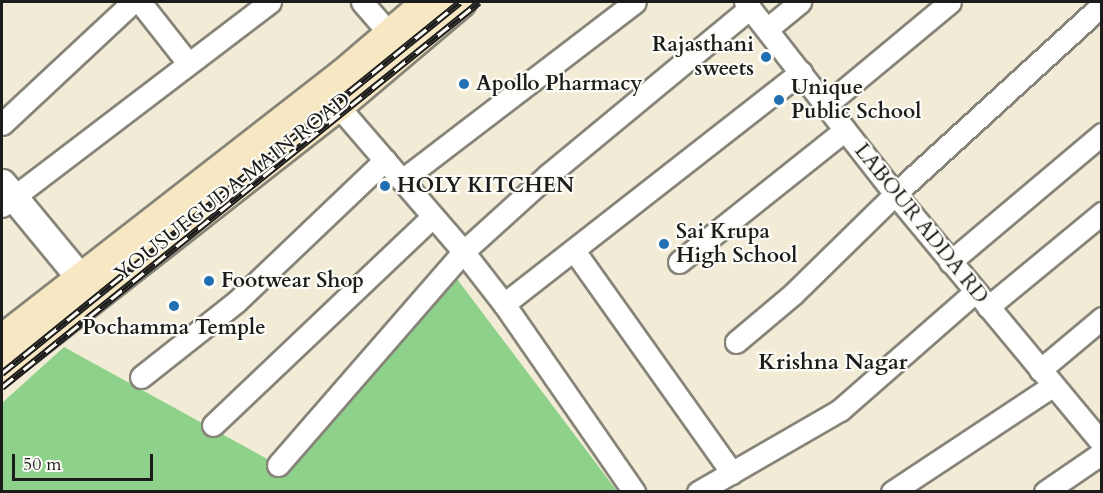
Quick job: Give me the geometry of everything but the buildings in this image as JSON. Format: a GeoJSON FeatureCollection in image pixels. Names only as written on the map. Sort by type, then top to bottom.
{"type":"FeatureCollection","features":[{"type":"Feature","properties":{"kind":"main road","name":"YOUSUFGUDA MAIN ROAD"},"geometry":{"type":"LineString","coordinates":[[2,369],[87,289],[428,2]]}},
{"type":"Feature","properties":{"kind":"main road","name":"YOUSUFGUDA MAIN ROAD"},"geometry":{"type":"LineString","coordinates":[[2,340],[87,289],[338,106],[462,2]]}},
{"type":"Feature","properties":{"kind":"street"},"geometry":{"type":"LineString","coordinates":[[2,124],[133,2]]}},
{"type":"Feature","properties":{"kind":"street"},"geometry":{"type":"LineString","coordinates":[[140,2],[188,63]]}},
{"type":"Feature","properties":{"kind":"street"},"geometry":{"type":"LineString","coordinates":[[362,2],[390,34]]}},
{"type":"Feature","properties":{"kind":"street"},"geometry":{"type":"LineString","coordinates":[[402,180],[635,2]]}},
{"type":"Feature","properties":{"kind":"street"},"geometry":{"type":"LineString","coordinates":[[767,29],[800,2]]}},
{"type":"Feature","properties":{"kind":"street"},"geometry":{"type":"LineString","coordinates":[[826,105],[950,2]]}},
{"type":"Feature","properties":{"kind":"street"},"geometry":{"type":"LineString","coordinates":[[87,289],[5,195],[188,63],[259,5]]}},
{"type":"Feature","properties":{"kind":"street"},"geometry":{"type":"LineString","coordinates":[[278,465],[463,252],[548,175],[748,5]]}},
{"type":"Feature","properties":{"kind":"street","name":"LABOUR ADDA RD"},"geometry":{"type":"LineString","coordinates":[[748,5],[950,262],[1100,440]]}},
{"type":"Feature","properties":{"kind":"street"},"geometry":{"type":"LineString","coordinates":[[736,342],[793,294],[895,194],[1101,5]]}},
{"type":"Feature","properties":{"kind":"street"},"geometry":{"type":"LineString","coordinates":[[504,304],[575,252],[801,72]]}},
{"type":"Feature","properties":{"kind":"street"},"geometry":{"type":"LineString","coordinates":[[338,106],[433,216],[504,304],[634,492]]}},
{"type":"Feature","properties":{"kind":"street"},"geometry":{"type":"LineString","coordinates":[[679,262],[845,130]]}},
{"type":"Feature","properties":{"kind":"street"},"geometry":{"type":"LineString","coordinates":[[950,262],[1101,134]]}},
{"type":"Feature","properties":{"kind":"street"},"geometry":{"type":"LineString","coordinates":[[141,377],[236,302],[385,160]]}},
{"type":"Feature","properties":{"kind":"street"},"geometry":{"type":"LineString","coordinates":[[698,492],[840,410],[981,299],[1101,213]]}},
{"type":"Feature","properties":{"kind":"street"},"geometry":{"type":"LineString","coordinates":[[213,425],[433,216]]}},
{"type":"Feature","properties":{"kind":"street"},"geometry":{"type":"LineString","coordinates":[[575,252],[732,473]]}},
{"type":"Feature","properties":{"kind":"street"},"geometry":{"type":"LineString","coordinates":[[892,492],[1046,378],[1101,318]]}},
{"type":"Feature","properties":{"kind":"street"},"geometry":{"type":"LineString","coordinates":[[1045,492],[1100,440]]}},
{"type":"Feature","properties":{"kind":"green space"},"geometry":{"type":"Polygon","coordinates":[[[454,275],[617,491],[2,491],[2,403],[64,347],[278,465],[454,275]]]}},
{"type":"Feature","properties":{"kind":"railway"},"geometry":{"type":"LineString","coordinates":[[2,373],[460,2]]}},
{"type":"Feature","properties":{"kind":"railway"},"geometry":{"type":"LineString","coordinates":[[2,387],[479,2]]}},
{"type":"Feature","properties":{"kind":"place","name":"Rajasthani sweets"},"geometry":{"type":"Point","coordinates":[766,57]}},
{"type":"Feature","properties":{"kind":"place","name":"Apollo Pharmacy"},"geometry":{"type":"Point","coordinates":[464,84]}},
{"type":"Feature","properties":{"kind":"place","name":"Unique Public School"},"geometry":{"type":"Point","coordinates":[779,100]}},
{"type":"Feature","properties":{"kind":"place","name":"HOLY KITCHEN"},"geometry":{"type":"Point","coordinates":[385,186]}},
{"type":"Feature","properties":{"kind":"place","name":"Sai Krupa High School"},"geometry":{"type":"Point","coordinates":[664,244]}},
{"type":"Feature","properties":{"kind":"place","name":"Footwear Shop"},"geometry":{"type":"Point","coordinates":[209,281]}},
{"type":"Feature","properties":{"kind":"place","name":"Pochamma Temple"},"geometry":{"type":"Point","coordinates":[174,306]}},
{"type":"Feature","properties":{"kind":"district","name":"Krishna Nagar"},"geometry":{"type":"Point","coordinates":[833,363]}}]}
